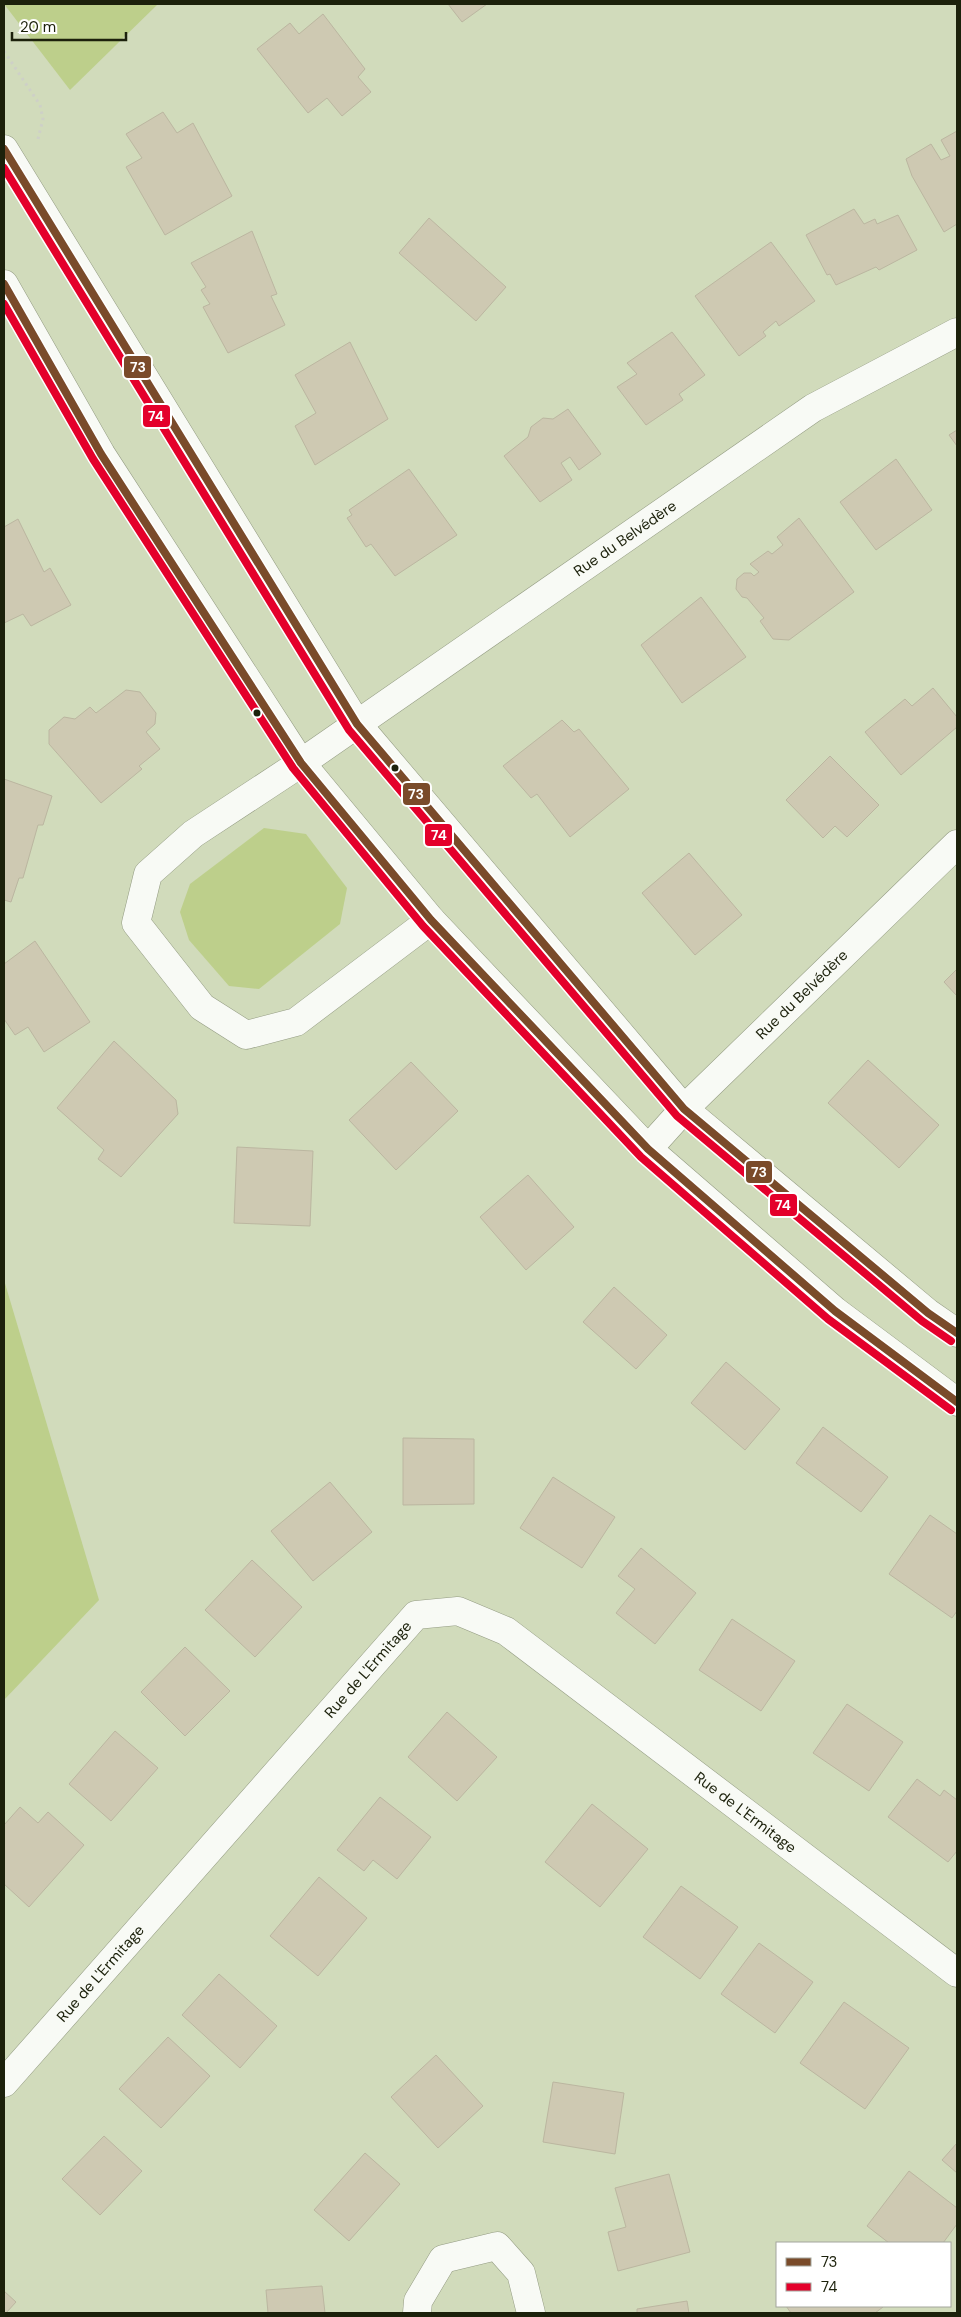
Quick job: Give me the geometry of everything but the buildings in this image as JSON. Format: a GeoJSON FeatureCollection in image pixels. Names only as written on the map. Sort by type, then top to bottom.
{"type":"FeatureCollection","features":[{"type":"Feature","properties":{"kind":"street"},"geometry":{"type":"LineString","coordinates":[[4,149],[357,724],[684,1109],[928,1313],[957,1332]]}},
{"type":"Feature","properties":{"kind":"street"},"geometry":{"type":"LineString","coordinates":[[4,284],[101,454],[301,763],[431,920],[648,1149],[835,1311],[957,1402]]}},
{"type":"Feature","properties":{"kind":"street","name":"Rue du Belvédère"},"geometry":{"type":"LineString","coordinates":[[431,920],[296,1022],[246,1035],[202,1007],[136,923],[148,874],[193,834],[301,763],[813,408],[957,332]]}},
{"type":"Feature","properties":{"kind":"street","name":"Rue du Belvédère"},"geometry":{"type":"LineString","coordinates":[[648,1149],[684,1109],[957,844]]}},
{"type":"Feature","properties":{"kind":"street","name":"Rue de L'Ermitage"},"geometry":{"type":"LineString","coordinates":[[4,2083],[416,1615],[458,1611],[506,1631],[957,1973]]}},
{"type":"Feature","properties":{"kind":"street"},"geometry":{"type":"LineString","coordinates":[[417,2313],[418,2302],[443,2259],[497,2246],[521,2273],[531,2313]]}},
{"type":"Feature","properties":{"kind":"path"},"geometry":{"type":"LineString","coordinates":[[4,51],[40,105],[43,119],[39,137]]}},
{"type":"Feature","properties":{"kind":"green space"},"geometry":{"type":"Polygon","coordinates":[[[4,4],[158,4],[70,90],[4,4]]]}},
{"type":"Feature","properties":{"kind":"green space"},"geometry":{"type":"Polygon","coordinates":[[[264,828],[306,834],[347,888],[340,924],[259,989],[229,986],[189,940],[180,912],[190,884],[264,828]]]}},
{"type":"Feature","properties":{"kind":"green space"},"geometry":{"type":"Polygon","coordinates":[[[4,1280],[99,1600],[4,1700],[4,1280]]]}},
{"type":"Feature","properties":{"kind":"transit line","name":"73"},"geometry":{"type":"LineString","coordinates":[[4,149],[357,724],[684,1109],[928,1313],[957,1333]]}},
{"type":"Feature","properties":{"kind":"transit line","name":"74"},"geometry":{"type":"LineString","coordinates":[[4,168],[349,730],[677,1116],[922,1321],[951,1341]]}},
{"type":"Feature","properties":{"kind":"transit line","name":"73"},"geometry":{"type":"LineString","coordinates":[[4,284],[101,454],[301,763],[431,920],[648,1149],[835,1311],[957,1402]]}},
{"type":"Feature","properties":{"kind":"transit line","name":"74"},"geometry":{"type":"LineString","coordinates":[[4,304],[93,459],[293,768],[423,926],[641,1157],[828,1319],[951,1410]]}}]}
